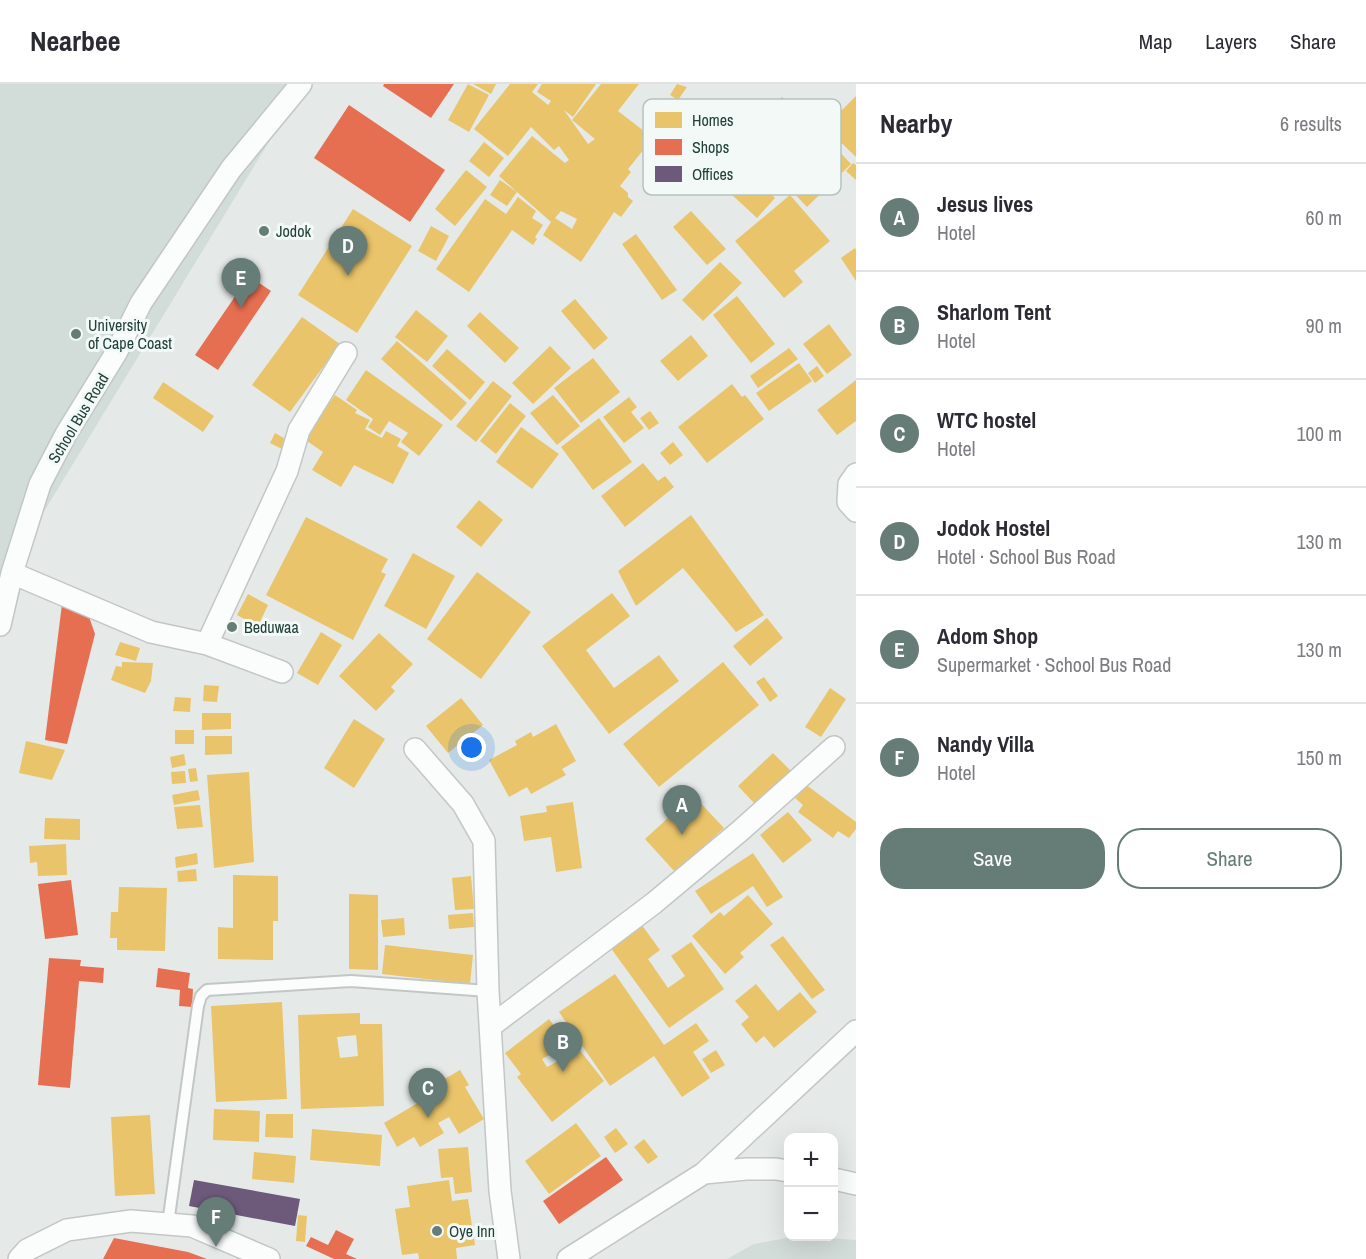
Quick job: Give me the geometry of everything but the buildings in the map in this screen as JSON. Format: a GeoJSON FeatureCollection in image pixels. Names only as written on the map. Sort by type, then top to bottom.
{"type":"FeatureCollection","features":[{"type":"Feature","properties":{"kind":"street","name":"School Bus Road"},"geometry":{"type":"LineString","coordinates":[[0,625],[12,573],[40,484],[66,434],[116,353],[141,303],[231,169],[301,84]]}},
{"type":"Feature","properties":{"kind":"street"},"geometry":{"type":"LineString","coordinates":[[207,644],[287,471],[299,430],[346,354]]}},
{"type":"Feature","properties":{"kind":"street"},"geometry":{"type":"LineString","coordinates":[[856,474],[849,484],[848,502],[856,511]]}},
{"type":"Feature","properties":{"kind":"street"},"geometry":{"type":"LineString","coordinates":[[12,573],[151,632],[207,644],[282,672]]}},
{"type":"Feature","properties":{"kind":"street"},"geometry":{"type":"LineString","coordinates":[[490,1026],[654,903],[740,831],[834,747]]}},
{"type":"Feature","properties":{"kind":"street"},"geometry":{"type":"LineString","coordinates":[[415,749],[463,804],[484,841],[490,1026],[500,1191],[509,1259]]}},
{"type":"Feature","properties":{"kind":"street"},"geometry":{"type":"LineString","coordinates":[[568,1259],[704,1173],[856,1031]]}},
{"type":"Feature","properties":{"kind":"street"},"geometry":{"type":"LineString","coordinates":[[704,1173],[747,1169],[784,1170]]}},
{"type":"Feature","properties":{"kind":"street"},"geometry":{"type":"LineString","coordinates":[[838,1180],[856,1184]]}},
{"type":"Feature","properties":{"kind":"street"},"geometry":{"type":"LineString","coordinates":[[19,1259],[27,1250],[67,1230],[131,1221],[192,1226],[269,1259]]}},
{"type":"Feature","properties":{"kind":"lane"},"geometry":{"type":"LineString","coordinates":[[168,1224],[198,1006],[201,996],[207,990],[351,981],[488,991]]}},
{"type":"Feature","properties":{"kind":"shaded area","name":"University of Cape Coast"},"geometry":{"type":"Polygon","coordinates":[[[0,84],[304,84],[0,584],[0,84]]]}},
{"type":"Feature","properties":{"kind":"shaded area"},"geometry":{"type":"Polygon","coordinates":[[[784,1238],[784,1241],[856,1240],[856,1259],[727,1259],[754,1244],[784,1238]]]}},
{"type":"Feature","properties":{"kind":"place","name":"Jodok"},"geometry":{"type":"Point","coordinates":[264,231]}},
{"type":"Feature","properties":{"kind":"place","name":"Jodok Hostel"},"geometry":{"type":"Point","coordinates":[348,276]}},
{"type":"Feature","properties":{"kind":"place","name":"Adom Shop"},"geometry":{"type":"Point","coordinates":[241,308]}},
{"type":"Feature","properties":{"kind":"place","name":"University of Cape Coast"},"geometry":{"type":"Point","coordinates":[76,334]}},
{"type":"Feature","properties":{"kind":"place","name":"Beduwaa"},"geometry":{"type":"Point","coordinates":[232,627]}},
{"type":"Feature","properties":{"kind":"place","name":"Jesus lives"},"geometry":{"type":"Point","coordinates":[682,835]}},
{"type":"Feature","properties":{"kind":"place","name":"Sharlom Tent"},"geometry":{"type":"Point","coordinates":[563,1072]}},
{"type":"Feature","properties":{"kind":"place","name":"WTC hostel"},"geometry":{"type":"Point","coordinates":[428,1118]}},
{"type":"Feature","properties":{"kind":"place","name":"Oye Inn"},"geometry":{"type":"Point","coordinates":[437,1231]}},
{"type":"Feature","properties":{"kind":"place","name":"Nandy Villa"},"geometry":{"type":"Point","coordinates":[216,1247]}}]}
